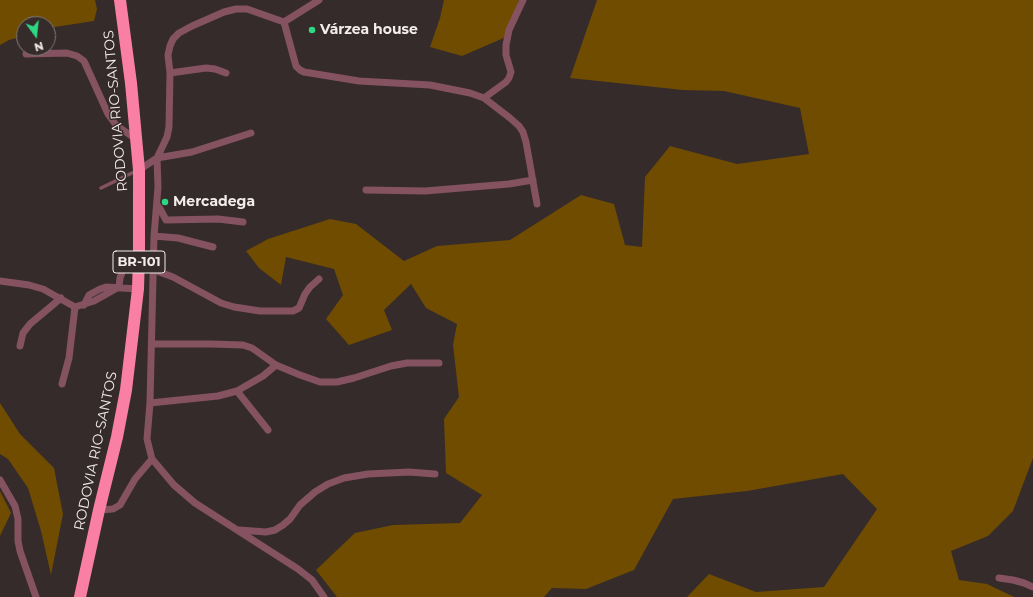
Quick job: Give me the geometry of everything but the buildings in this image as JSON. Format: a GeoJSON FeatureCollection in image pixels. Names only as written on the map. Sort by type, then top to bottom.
{"type":"FeatureCollection","features":[{"type":"Feature","properties":{"kind":"highway","name":"RODOVIA RIO-SANTOS"},"geometry":{"type":"LineString","coordinates":[[80,597],[117,437],[126,390],[138,289],[139,170],[137,140],[120,0]]}},
{"type":"Feature","properties":{"kind":"street"},"geometry":{"type":"LineString","coordinates":[[284,22],[319,0]]}},
{"type":"Feature","properties":{"kind":"street"},"geometry":{"type":"LineString","coordinates":[[484,98],[506,82],[509,78],[510,72],[506,55],[506,45],[509,30],[523,0]]}},
{"type":"Feature","properties":{"kind":"street"},"geometry":{"type":"LineString","coordinates":[[284,22],[247,9],[236,9],[224,12],[178,33],[170,46],[168,55],[170,73],[169,127],[157,158],[158,187],[154,236],[150,403],[147,439],[152,459],[174,485],[195,503],[298,569],[312,580],[324,597]]}},
{"type":"Feature","properties":{"kind":"street"},"geometry":{"type":"LineString","coordinates":[[284,22],[296,66],[304,72],[359,81],[430,85],[470,93],[484,98],[510,118],[523,132],[537,204]]}},
{"type":"Feature","properties":{"kind":"street"},"geometry":{"type":"LineString","coordinates":[[56,53],[67,53],[77,56],[84,61],[108,114],[116,125],[137,140]]}},
{"type":"Feature","properties":{"kind":"street"},"geometry":{"type":"LineString","coordinates":[[170,73],[206,68],[215,69],[226,73]]}},
{"type":"Feature","properties":{"kind":"street"},"geometry":{"type":"LineString","coordinates":[[139,170],[157,158],[192,152],[251,134]]}},
{"type":"Feature","properties":{"kind":"street"},"geometry":{"type":"LineString","coordinates":[[366,190],[425,191],[508,184],[533,180]]}},
{"type":"Feature","properties":{"kind":"street"},"geometry":{"type":"LineString","coordinates":[[157,203],[166,220]]}},
{"type":"Feature","properties":{"kind":"street"},"geometry":{"type":"LineString","coordinates":[[155,229],[166,220],[218,219],[243,222]]}},
{"type":"Feature","properties":{"kind":"street"},"geometry":{"type":"LineString","coordinates":[[154,236],[178,238],[213,247]]}},
{"type":"Feature","properties":{"kind":"street"},"geometry":{"type":"LineString","coordinates":[[120,287],[120,278],[124,267],[128,262],[139,255]]}},
{"type":"Feature","properties":{"kind":"street"},"geometry":{"type":"LineString","coordinates":[[154,270],[173,277],[221,303],[234,307],[260,311],[293,311],[300,308],[305,294],[319,279]]}},
{"type":"Feature","properties":{"kind":"street"},"geometry":{"type":"LineString","coordinates":[[0,281],[29,285],[43,289],[75,307],[94,301],[120,287],[138,289]]}},
{"type":"Feature","properties":{"kind":"street"},"geometry":{"type":"LineString","coordinates":[[20,346],[23,333],[30,324],[61,298]]}},
{"type":"Feature","properties":{"kind":"street"},"geometry":{"type":"LineString","coordinates":[[62,384],[69,358],[75,307]]}},
{"type":"Feature","properties":{"kind":"street"},"geometry":{"type":"LineString","coordinates":[[152,344],[243,345],[252,348],[276,365],[320,382],[331,382],[354,378],[391,366],[407,363],[439,362]]}},
{"type":"Feature","properties":{"kind":"street"},"geometry":{"type":"LineString","coordinates":[[150,403],[218,396],[237,391],[263,376],[276,365]]}},
{"type":"Feature","properties":{"kind":"street"},"geometry":{"type":"LineString","coordinates":[[237,391],[268,430]]}},
{"type":"Feature","properties":{"kind":"street"},"geometry":{"type":"LineString","coordinates":[[99,510],[113,509],[120,505],[135,479],[152,459]]}},
{"type":"Feature","properties":{"kind":"street"},"geometry":{"type":"LineString","coordinates":[[236,530],[266,532],[275,530],[290,519],[300,505],[315,492],[328,484],[344,478],[368,474],[410,472],[435,474]]}},
{"type":"Feature","properties":{"kind":"street"},"geometry":{"type":"LineString","coordinates":[[0,480],[15,506],[18,519],[18,541],[20,551],[36,597]]}},
{"type":"Feature","properties":{"kind":"street"},"geometry":{"type":"LineString","coordinates":[[999,578],[1013,580],[1033,587]]}},
{"type":"Feature","properties":{"kind":"lane"},"geometry":{"type":"LineString","coordinates":[[101,188],[139,170]]}},
{"type":"Feature","properties":{"kind":"shaded area"},"geometry":{"type":"Polygon","coordinates":[[[0,0],[95,0],[97,9],[94,21],[56,27],[56,16],[16,16],[16,38],[0,45],[0,0]]]}},
{"type":"Feature","properties":{"kind":"shaded area"},"geometry":{"type":"Polygon","coordinates":[[[444,0],[519,0],[506,37],[462,56],[430,47],[440,18],[444,0]]]}},
{"type":"Feature","properties":{"kind":"shaded area"},"geometry":{"type":"Polygon","coordinates":[[[597,0],[1033,0],[1033,458],[1013,511],[988,536],[951,551],[959,580],[987,584],[1014,597],[687,597],[709,574],[756,592],[824,587],[877,509],[843,474],[747,491],[673,499],[634,570],[586,589],[552,588],[544,597],[337,597],[316,570],[355,533],[393,525],[460,523],[482,495],[446,473],[444,419],[459,397],[453,345],[457,324],[426,308],[411,284],[384,310],[392,330],[349,345],[326,319],[343,295],[334,269],[286,257],[281,285],[259,268],[246,251],[268,239],[330,219],[356,224],[404,261],[437,246],[510,240],[581,195],[614,204],[625,245],[642,247],[645,177],[670,146],[737,164],[809,154],[800,108],[724,91],[683,90],[570,78],[597,0]]]}},
{"type":"Feature","properties":{"kind":"shaded area"},"geometry":{"type":"Polygon","coordinates":[[[0,403],[20,434],[54,468],[63,514],[51,575],[41,531],[28,488],[8,459],[0,454],[0,403]]]}},
{"type":"Feature","properties":{"kind":"shaded area"},"geometry":{"type":"Polygon","coordinates":[[[0,491],[11,513],[0,536],[0,491]]]}},
{"type":"Feature","properties":{"kind":"place","name":"Várzea house"},"geometry":{"type":"Point","coordinates":[312,30]}},
{"type":"Feature","properties":{"kind":"place","name":"Mercadega"},"geometry":{"type":"Point","coordinates":[165,202]}}]}
